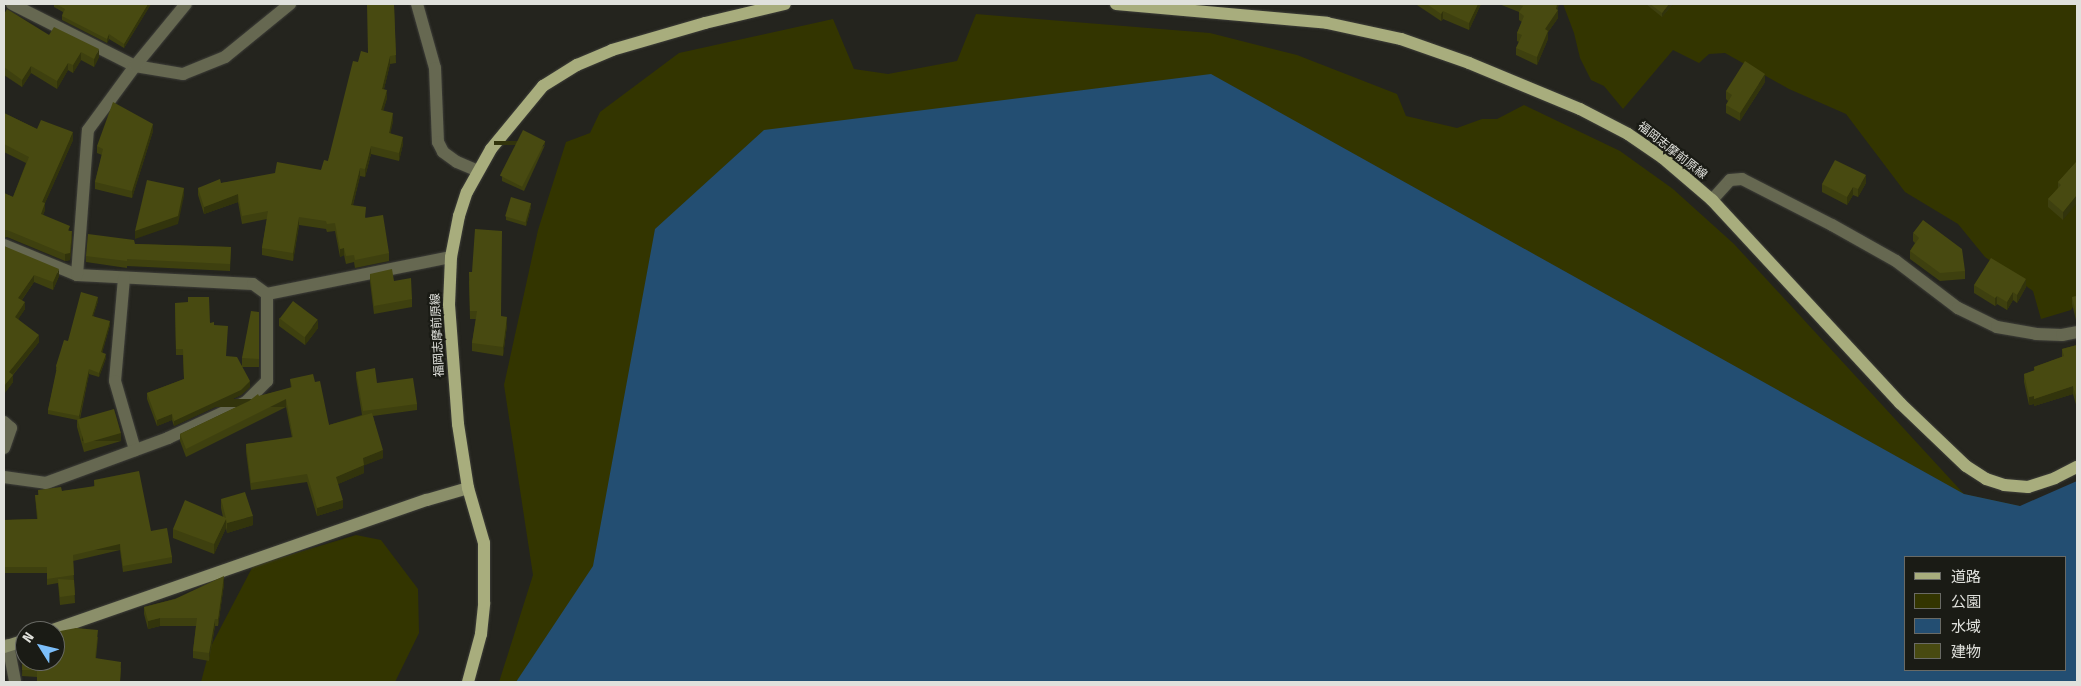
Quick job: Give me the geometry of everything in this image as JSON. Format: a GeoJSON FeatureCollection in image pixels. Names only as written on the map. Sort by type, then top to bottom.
{"type":"FeatureCollection","features":[{"type":"Feature","properties":{"kind":"main road","name":"福岡志摩前原線"},"geometry":{"type":"LineString","coordinates":[[468,682],[481,634],[484,543],[468,488],[458,424],[448,305],[451,258],[459,216],[478,171],[503,132],[543,86],[577,65],[612,50],[705,23],[785,4]]}},
{"type":"Feature","properties":{"kind":"main road","name":"福岡志摩前原線"},"geometry":{"type":"LineString","coordinates":[[1116,4],[1328,23],[1401,39],[1469,63],[1560,100],[1628,134],[1663,158],[1712,200],[1900,403],[1966,466],[1986,479],[2004,485],[2028,487],[2055,478],[2077,467]]}},
{"type":"Feature","properties":{"kind":"street"},"geometry":{"type":"LineString","coordinates":[[12,4],[135,66],[183,74],[225,57],[290,4]]}},
{"type":"Feature","properties":{"kind":"street"},"geometry":{"type":"LineString","coordinates":[[77,275],[88,130],[135,66],[186,4]]}},
{"type":"Feature","properties":{"kind":"street"},"geometry":{"type":"LineString","coordinates":[[418,4],[435,68],[438,142],[443,152],[457,162],[478,171]]}},
{"type":"Feature","properties":{"kind":"street"},"geometry":{"type":"LineString","coordinates":[[1712,200],[1730,180],[1742,179],[1832,225],[1896,262],[1958,308],[1997,327],[2036,334],[2062,335],[2077,332]]}},
{"type":"Feature","properties":{"kind":"street"},"geometry":{"type":"LineString","coordinates":[[4,245],[77,275],[253,284],[268,294],[451,258]]}},
{"type":"Feature","properties":{"kind":"street"},"geometry":{"type":"LineString","coordinates":[[124,278],[115,381],[135,450]]}},
{"type":"Feature","properties":{"kind":"street"},"geometry":{"type":"LineString","coordinates":[[4,477],[46,482],[168,438],[246,402],[267,381],[268,294]]}},
{"type":"Feature","properties":{"kind":"street"},"geometry":{"type":"LineString","coordinates":[[4,422],[11,428],[4,448]]}},
{"type":"Feature","properties":{"kind":"street"},"geometry":{"type":"LineString","coordinates":[[65,626],[427,500],[468,488]]}},
{"type":"Feature","properties":{"kind":"street"},"geometry":{"type":"LineString","coordinates":[[6,646],[15,682]]}},
{"type":"Feature","properties":{"kind":"green space"},"geometry":{"type":"Polygon","coordinates":[[[1563,4],[2077,4],[2077,301],[2071,310],[2041,319],[2033,291],[1985,257],[1958,224],[1905,192],[1846,114],[1789,89],[1725,53],[1709,54],[1699,63],[1673,50],[1623,109],[1604,86],[1591,80],[1580,58],[1574,33],[1563,4]]]}},
{"type":"Feature","properties":{"kind":"green space"},"geometry":{"type":"Polygon","coordinates":[[[976,14],[1210,33],[1297,55],[1397,94],[1406,116],[1457,128],[1482,119],[1497,119],[1524,105],[1620,151],[1673,189],[1734,244],[1964,494],[2020,506],[1904,557],[1065,682],[499,682],[533,575],[504,385],[538,230],[566,142],[590,133],[600,112],[679,53],[833,19],[854,69],[888,74],[957,61],[976,14]]]}},
{"type":"Feature","properties":{"kind":"green space"},"geometry":{"type":"Polygon","coordinates":[[[356,535],[381,540],[418,589],[419,633],[395,682],[201,682],[210,648],[253,566],[356,535]]]}},
{"type":"Feature","properties":{"kind":"water"},"geometry":{"type":"Polygon","coordinates":[[[1211,74],[1964,494],[2020,506],[2077,481],[2077,682],[516,682],[593,566],[655,229],[764,130],[1211,74]]]}},
{"type":"Feature","properties":{"kind":"building"},"geometry":{"type":"Polygon","coordinates":[[[56,4],[148,4],[124,44],[109,34],[107,39],[62,16],[65,9],[56,4]]]}},
{"type":"Feature","properties":{"kind":"building"},"geometry":{"type":"Polygon","coordinates":[[[367,4],[394,5],[396,55],[390,56],[382,89],[387,90],[381,110],[393,113],[389,133],[403,137],[399,153],[371,146],[365,169],[360,168],[351,205],[366,207],[365,218],[383,215],[389,253],[355,260],[354,255],[346,256],[344,248],[340,249],[335,223],[327,224],[326,221],[299,217],[293,253],[262,248],[268,211],[242,216],[238,194],[204,207],[198,188],[220,179],[221,183],[275,173],[277,162],[321,170],[324,160],[328,161],[353,61],[358,62],[361,51],[368,53],[367,4]]]}},
{"type":"Feature","properties":{"kind":"building"},"geometry":{"type":"Polygon","coordinates":[[[1427,4],[1478,4],[1469,23],[1443,11],[1441,14],[1427,4]]]}},
{"type":"Feature","properties":{"kind":"building"},"geometry":{"type":"Polygon","coordinates":[[[1517,4],[1557,4],[1556,9],[1558,10],[1545,29],[1548,31],[1537,57],[1516,48],[1522,35],[1517,33],[1524,16],[1519,12],[1523,6],[1517,4]]]}},
{"type":"Feature","properties":{"kind":"building"},"geometry":{"type":"Polygon","coordinates":[[[1650,4],[1669,4],[1662,13],[1650,4]]]}},
{"type":"Feature","properties":{"kind":"building"},"geometry":{"type":"Polygon","coordinates":[[[7,9],[49,35],[54,27],[99,49],[94,59],[81,52],[73,65],[68,63],[57,81],[31,66],[22,80],[4,67],[4,14],[7,9]]]}},
{"type":"Feature","properties":{"kind":"building"},"geometry":{"type":"Polygon","coordinates":[[[1745,61],[1765,74],[1740,113],[1726,105],[1732,95],[1726,91],[1745,61]]]}},
{"type":"Feature","properties":{"kind":"building"},"geometry":{"type":"Polygon","coordinates":[[[113,102],[153,124],[132,191],[95,182],[103,149],[97,146],[113,102]]]}},
{"type":"Feature","properties":{"kind":"building"},"geometry":{"type":"Polygon","coordinates":[[[4,113],[37,129],[41,120],[73,132],[42,202],[45,203],[41,214],[70,226],[68,231],[72,231],[70,253],[65,254],[4,230],[4,193],[13,197],[29,157],[4,144],[4,113]]]}},
{"type":"Feature","properties":{"kind":"building"},"geometry":{"type":"Polygon","coordinates":[[[523,130],[545,141],[522,187],[500,175],[523,130]]]}},
{"type":"Feature","properties":{"kind":"building"},"geometry":{"type":"Polygon","coordinates":[[[1835,160],[1866,175],[1858,189],[1853,187],[1847,197],[1822,184],[1835,160]]]}},
{"type":"Feature","properties":{"kind":"building"},"geometry":{"type":"Polygon","coordinates":[[[2077,161],[2077,195],[2063,212],[2048,199],[2061,185],[2058,182],[2077,161]]]}},
{"type":"Feature","properties":{"kind":"building"},"geometry":{"type":"Polygon","coordinates":[[[147,180],[184,188],[178,216],[135,231],[147,180]]]}},
{"type":"Feature","properties":{"kind":"building"},"geometry":{"type":"Polygon","coordinates":[[[511,197],[531,203],[525,222],[505,216],[511,197]]]}},
{"type":"Feature","properties":{"kind":"building"},"geometry":{"type":"Polygon","coordinates":[[[1923,220],[1962,249],[1965,271],[1940,273],[1910,251],[1919,238],[1913,233],[1923,220]]]}},
{"type":"Feature","properties":{"kind":"building"},"geometry":{"type":"Polygon","coordinates":[[[475,229],[502,231],[501,316],[507,317],[503,347],[472,343],[477,311],[470,311],[469,272],[472,272],[475,229]]]}},
{"type":"Feature","properties":{"kind":"building"},"geometry":{"type":"Polygon","coordinates":[[[88,234],[134,240],[135,244],[231,247],[230,264],[127,259],[127,261],[86,256],[88,234]]]}},
{"type":"Feature","properties":{"kind":"building"},"geometry":{"type":"Polygon","coordinates":[[[4,246],[59,269],[53,282],[34,275],[18,298],[25,302],[15,317],[39,335],[9,372],[13,375],[4,386],[4,246]]]}},
{"type":"Feature","properties":{"kind":"building"},"geometry":{"type":"Polygon","coordinates":[[[1991,258],[2026,279],[2017,295],[2013,292],[2007,302],[1997,296],[1995,298],[1974,285],[1991,258]]]}},
{"type":"Feature","properties":{"kind":"building"},"geometry":{"type":"Polygon","coordinates":[[[392,269],[394,281],[411,278],[412,299],[374,306],[370,274],[392,269]]]}},
{"type":"Feature","properties":{"kind":"building"},"geometry":{"type":"Polygon","coordinates":[[[81,292],[98,297],[92,316],[110,321],[101,352],[106,354],[99,373],[89,369],[79,416],[48,410],[56,366],[64,340],[68,341],[81,292]]]}},
{"type":"Feature","properties":{"kind":"building"},"geometry":{"type":"Polygon","coordinates":[[[2077,296],[2077,317],[2072,297],[2077,296]]]}},
{"type":"Feature","properties":{"kind":"building"},"geometry":{"type":"Polygon","coordinates":[[[188,297],[209,297],[210,323],[214,322],[214,325],[228,326],[226,356],[237,357],[250,381],[241,390],[174,421],[172,414],[157,420],[147,393],[184,379],[183,349],[176,349],[175,303],[188,302],[188,297]]]}},
{"type":"Feature","properties":{"kind":"building"},"geometry":{"type":"Polygon","coordinates":[[[293,301],[318,320],[305,337],[280,319],[293,301]]]}},
{"type":"Feature","properties":{"kind":"building"},"geometry":{"type":"Polygon","coordinates":[[[251,311],[259,312],[259,359],[242,358],[251,311]]]}},
{"type":"Feature","properties":{"kind":"building"},"geometry":{"type":"Polygon","coordinates":[[[2077,345],[2077,400],[2073,386],[2034,399],[2034,396],[2029,397],[2024,374],[2035,370],[2034,367],[2064,356],[2062,349],[2077,345]]]}},
{"type":"Feature","properties":{"kind":"building"},"geometry":{"type":"Polygon","coordinates":[[[375,368],[377,383],[413,378],[417,404],[363,411],[356,372],[375,368]]]}},
{"type":"Feature","properties":{"kind":"building"},"geometry":{"type":"Polygon","coordinates":[[[313,374],[315,382],[320,381],[329,425],[372,413],[383,450],[363,458],[364,465],[336,477],[343,500],[317,508],[307,474],[251,483],[246,444],[293,437],[286,399],[186,449],[180,434],[249,401],[258,394],[259,396],[292,387],[290,379],[313,374]]]}},
{"type":"Feature","properties":{"kind":"building"},"geometry":{"type":"Polygon","coordinates":[[[114,409],[121,433],[84,444],[77,419],[114,409]]]}},
{"type":"Feature","properties":{"kind":"building"},"geometry":{"type":"Polygon","coordinates":[[[139,471],[151,531],[167,528],[172,557],[123,566],[120,544],[73,555],[74,575],[47,579],[47,567],[4,567],[4,520],[38,519],[35,495],[39,495],[38,490],[61,487],[62,491],[95,486],[94,480],[139,471]]]}},
{"type":"Feature","properties":{"kind":"building"},"geometry":{"type":"Polygon","coordinates":[[[245,492],[253,516],[227,523],[226,519],[214,544],[173,529],[185,500],[226,518],[221,499],[245,492]]]}},
{"type":"Feature","properties":{"kind":"building"},"geometry":{"type":"Polygon","coordinates":[[[224,576],[218,619],[215,619],[209,653],[193,651],[197,618],[160,618],[148,621],[144,607],[175,599],[224,576]]]}},
{"type":"Feature","properties":{"kind":"building"},"geometry":{"type":"Polygon","coordinates":[[[58,579],[74,580],[75,595],[60,597],[58,579]]]}},
{"type":"Feature","properties":{"kind":"building"},"geometry":{"type":"Polygon","coordinates":[[[76,628],[98,630],[95,658],[121,662],[120,682],[37,682],[37,671],[65,671],[65,630],[76,628]]]}}]}
